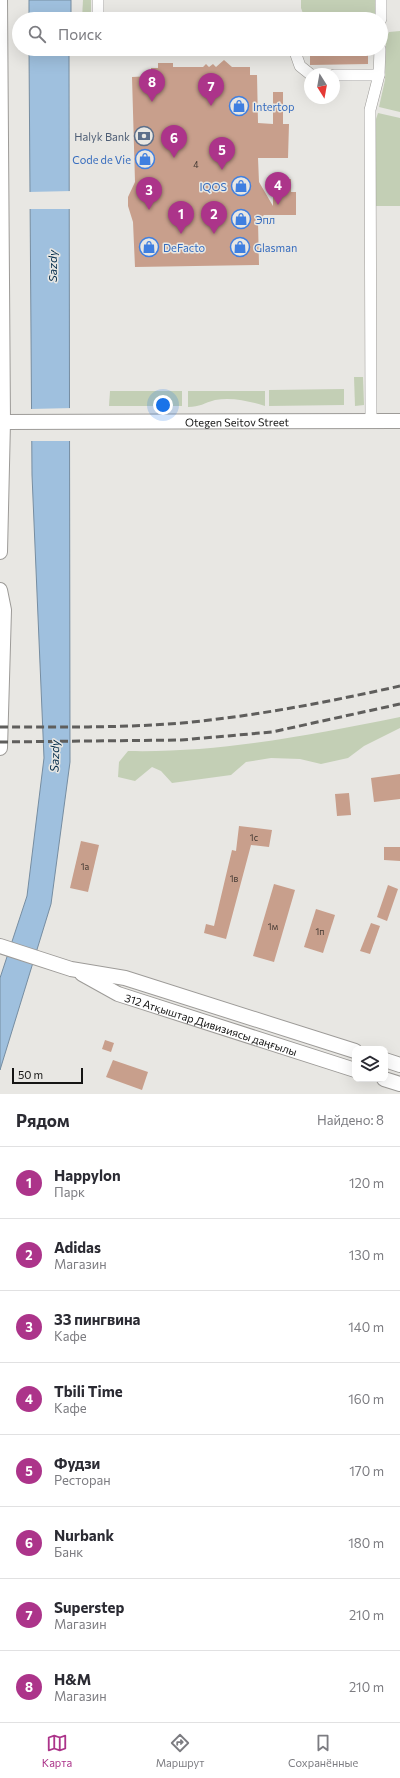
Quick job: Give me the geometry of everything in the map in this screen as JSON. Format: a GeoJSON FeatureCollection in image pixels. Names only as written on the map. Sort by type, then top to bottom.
{"type":"FeatureCollection","features":[{"type":"Feature","properties":{"kind":"main road"},"geometry":{"type":"LineString","coordinates":[[0,0],[0,552]]}},
{"type":"Feature","properties":{"kind":"main road","name":"Otegen Seitov Street"},"geometry":{"type":"LineString","coordinates":[[1,422],[400,421]]}},
{"type":"Feature","properties":{"kind":"main road"},"geometry":{"type":"LineString","coordinates":[[0,590],[4,610],[0,748]]}},
{"type":"Feature","properties":{"kind":"main road","name":"312 Атқыштар Дивизиясы даңғылы"},"geometry":{"type":"LineString","coordinates":[[2,946],[71,969],[118,994],[352,1069]]}},
{"type":"Feature","properties":{"kind":"main road","name":"312 Атқыштар Дивизиясы даңғылы"},"geometry":{"type":"LineString","coordinates":[[71,969],[125,978],[352,1050]]}},
{"type":"Feature","properties":{"kind":"main road"},"geometry":{"type":"LineString","coordinates":[[313,1057],[318,1039]]}},
{"type":"Feature","properties":{"kind":"main road"},"geometry":{"type":"LineString","coordinates":[[388,1061],[400,1065]]}},
{"type":"Feature","properties":{"kind":"main road"},"geometry":{"type":"LineString","coordinates":[[388,1080],[400,1084]]}},
{"type":"Feature","properties":{"kind":"street"},"geometry":{"type":"LineString","coordinates":[[98,0],[98,12]]}},
{"type":"Feature","properties":{"kind":"street"},"geometry":{"type":"LineString","coordinates":[[381,0],[381,12]]}},
{"type":"Feature","properties":{"kind":"street"},"geometry":{"type":"LineString","coordinates":[[296,56],[300,66],[304,69]]}},
{"type":"Feature","properties":{"kind":"street"},"geometry":{"type":"LineString","coordinates":[[371,421],[370,110],[378,75],[379,56]]}},
{"type":"Feature","properties":{"kind":"street"},"geometry":{"type":"LineString","coordinates":[[340,75],[378,75]]}},
{"type":"Feature","properties":{"kind":"green space"},"geometry":{"type":"Polygon","coordinates":[[[83,0],[91,0],[91,12],[82,12],[83,0]]]}},
{"type":"Feature","properties":{"kind":"green space"},"geometry":{"type":"Polygon","coordinates":[[[301,0],[377,0],[376,12],[302,12],[301,0]]]}},
{"type":"Feature","properties":{"kind":"green space"},"geometry":{"type":"Polygon","coordinates":[[[400,31],[400,112],[379,107],[385,80],[386,56],[388,56],[389,32],[400,31]]]}},
{"type":"Feature","properties":{"kind":"green space"},"geometry":{"type":"Polygon","coordinates":[[[378,113],[400,118],[400,206],[375,206],[375,122],[378,113]]]}},
{"type":"Feature","properties":{"kind":"green space"},"geometry":{"type":"Polygon","coordinates":[[[354,377],[363,377],[364,405],[355,406],[354,377]]]}},
{"type":"Feature","properties":{"kind":"green space"},"geometry":{"type":"Polygon","coordinates":[[[344,389],[344,405],[269,406],[269,390],[344,389]]]}},
{"type":"Feature","properties":{"kind":"green space"},"geometry":{"type":"Polygon","coordinates":[[[110,391],[182,391],[182,406],[109,406],[110,391]]]}},
{"type":"Feature","properties":{"kind":"green space"},"geometry":{"type":"Polygon","coordinates":[[[188,391],[265,391],[265,406],[247,401],[228,399],[215,400],[199,406],[188,407],[188,391]]]}},
{"type":"Feature","properties":{"kind":"green space"},"geometry":{"type":"Polygon","coordinates":[[[400,717],[400,728],[364,746],[348,758],[321,764],[300,759],[271,758],[246,762],[231,775],[172,783],[161,771],[152,767],[135,781],[118,777],[119,762],[128,751],[197,749],[265,742],[400,717]]]}},
{"type":"Feature","properties":{"kind":"water"},"geometry":{"type":"Polygon","coordinates":[[[29,0],[71,0],[71,12],[29,12],[29,0]]]}},
{"type":"Feature","properties":{"kind":"water","name":"Sazdy"},"geometry":{"type":"Polygon","coordinates":[[[29,56],[69,56],[70,762],[51,904],[0,1070],[0,978],[27,896],[44,758],[32,475],[29,56]]]}},
{"type":"Feature","properties":{"kind":"pier"},"geometry":{"type":"Polygon","coordinates":[[[72,191],[72,209],[28,209],[28,192],[72,191]]]}},
{"type":"Feature","properties":{"kind":"pier"},"geometry":{"type":"Polygon","coordinates":[[[73,408],[73,441],[30,441],[30,409],[73,408]]]}},
{"type":"Feature","properties":{"kind":"building"},"geometry":{"type":"Polygon","coordinates":[[[310,56],[368,56],[368,64],[310,65],[310,56]]]}},
{"type":"Feature","properties":{"kind":"building"},"geometry":{"type":"Polygon","coordinates":[[[224,60],[232,67],[250,67],[250,75],[257,75],[258,123],[273,124],[273,92],[283,92],[283,124],[289,124],[288,158],[258,158],[259,182],[273,206],[273,179],[291,179],[291,192],[296,192],[296,215],[264,215],[258,221],[259,265],[135,267],[133,222],[128,206],[128,197],[135,182],[132,77],[151,76],[151,68],[158,68],[158,63],[173,63],[173,67],[203,67],[206,64],[209,67],[213,64],[216,67],[224,60]]]}},
{"type":"Feature","properties":{"kind":"building"},"geometry":{"type":"Polygon","coordinates":[[[400,774],[400,799],[374,802],[371,778],[400,774]]]}},
{"type":"Feature","properties":{"kind":"building"},"geometry":{"type":"Polygon","coordinates":[[[349,793],[351,815],[337,816],[335,794],[349,793]]]}},
{"type":"Feature","properties":{"kind":"building"},"geometry":{"type":"Polygon","coordinates":[[[239,826],[272,830],[269,847],[251,845],[226,939],[204,933],[206,924],[214,926],[232,850],[236,851],[239,826]]]}},
{"type":"Feature","properties":{"kind":"building"},"geometry":{"type":"Polygon","coordinates":[[[81,841],[99,845],[88,892],[70,888],[81,841]]]}},
{"type":"Feature","properties":{"kind":"building"},"geometry":{"type":"Polygon","coordinates":[[[384,847],[400,847],[400,861],[384,860],[384,847]]]}},
{"type":"Feature","properties":{"kind":"building"},"geometry":{"type":"Polygon","coordinates":[[[274,884],[295,890],[274,962],[253,956],[274,884]]]}},
{"type":"Feature","properties":{"kind":"building"},"geometry":{"type":"Polygon","coordinates":[[[388,885],[398,889],[387,921],[377,917],[388,885]]]}},
{"type":"Feature","properties":{"kind":"building"},"geometry":{"type":"Polygon","coordinates":[[[316,909],[335,915],[323,953],[304,947],[316,909]]]}},
{"type":"Feature","properties":{"kind":"building"},"geometry":{"type":"Polygon","coordinates":[[[371,923],[380,926],[370,954],[360,951],[371,923]]]}},
{"type":"Feature","properties":{"kind":"building"},"geometry":{"type":"Polygon","coordinates":[[[105,1040],[114,1043],[111,1052],[102,1049],[105,1040]]]}},
{"type":"Feature","properties":{"kind":"building"},"geometry":{"type":"Polygon","coordinates":[[[113,1060],[148,1072],[142,1090],[106,1077],[113,1060]]]}},
{"type":"Feature","properties":{"kind":"railway"},"geometry":{"type":"LineString","coordinates":[[0,727],[114,726],[182,723],[237,717],[292,708],[400,686]]}},
{"type":"Feature","properties":{"kind":"railway"},"geometry":{"type":"LineString","coordinates":[[0,742],[181,740],[272,732],[400,704]]}},
{"type":"Feature","properties":{"kind":"place","name":"H&M"},"geometry":{"type":"Point","coordinates":[152,102]}},
{"type":"Feature","properties":{"kind":"place","name":"Superstep"},"geometry":{"type":"Point","coordinates":[211,106]}},
{"type":"Feature","properties":{"kind":"place","name":"Intertop"},"geometry":{"type":"Point","coordinates":[239,106]}},
{"type":"Feature","properties":{"kind":"place","name":"Halyk Bank"},"geometry":{"type":"Point","coordinates":[144,136]}},
{"type":"Feature","properties":{"kind":"place","name":"Nurbank"},"geometry":{"type":"Point","coordinates":[174,158]}},
{"type":"Feature","properties":{"kind":"place","name":"Code de Vie"},"geometry":{"type":"Point","coordinates":[145,159]}},
{"type":"Feature","properties":{"kind":"place","name":"Фудзи"},"geometry":{"type":"Point","coordinates":[222,170]}},
{"type":"Feature","properties":{"kind":"place","name":"IQOS"},"geometry":{"type":"Point","coordinates":[241,186]}},
{"type":"Feature","properties":{"kind":"place","name":"Tbili Time"},"geometry":{"type":"Point","coordinates":[278,205]}},
{"type":"Feature","properties":{"kind":"place","name":"33 пингвина"},"geometry":{"type":"Point","coordinates":[149,210]}},
{"type":"Feature","properties":{"kind":"place","name":"Эпл"},"geometry":{"type":"Point","coordinates":[241,219]}},
{"type":"Feature","properties":{"kind":"place","name":"Happylon"},"geometry":{"type":"Point","coordinates":[181,234]}},
{"type":"Feature","properties":{"kind":"place","name":"Adidas"},"geometry":{"type":"Point","coordinates":[214,234]}},
{"type":"Feature","properties":{"kind":"place","name":"DeFacto"},"geometry":{"type":"Point","coordinates":[149,247]}},
{"type":"Feature","properties":{"kind":"place","name":"Glasman"},"geometry":{"type":"Point","coordinates":[240,247]}}]}
